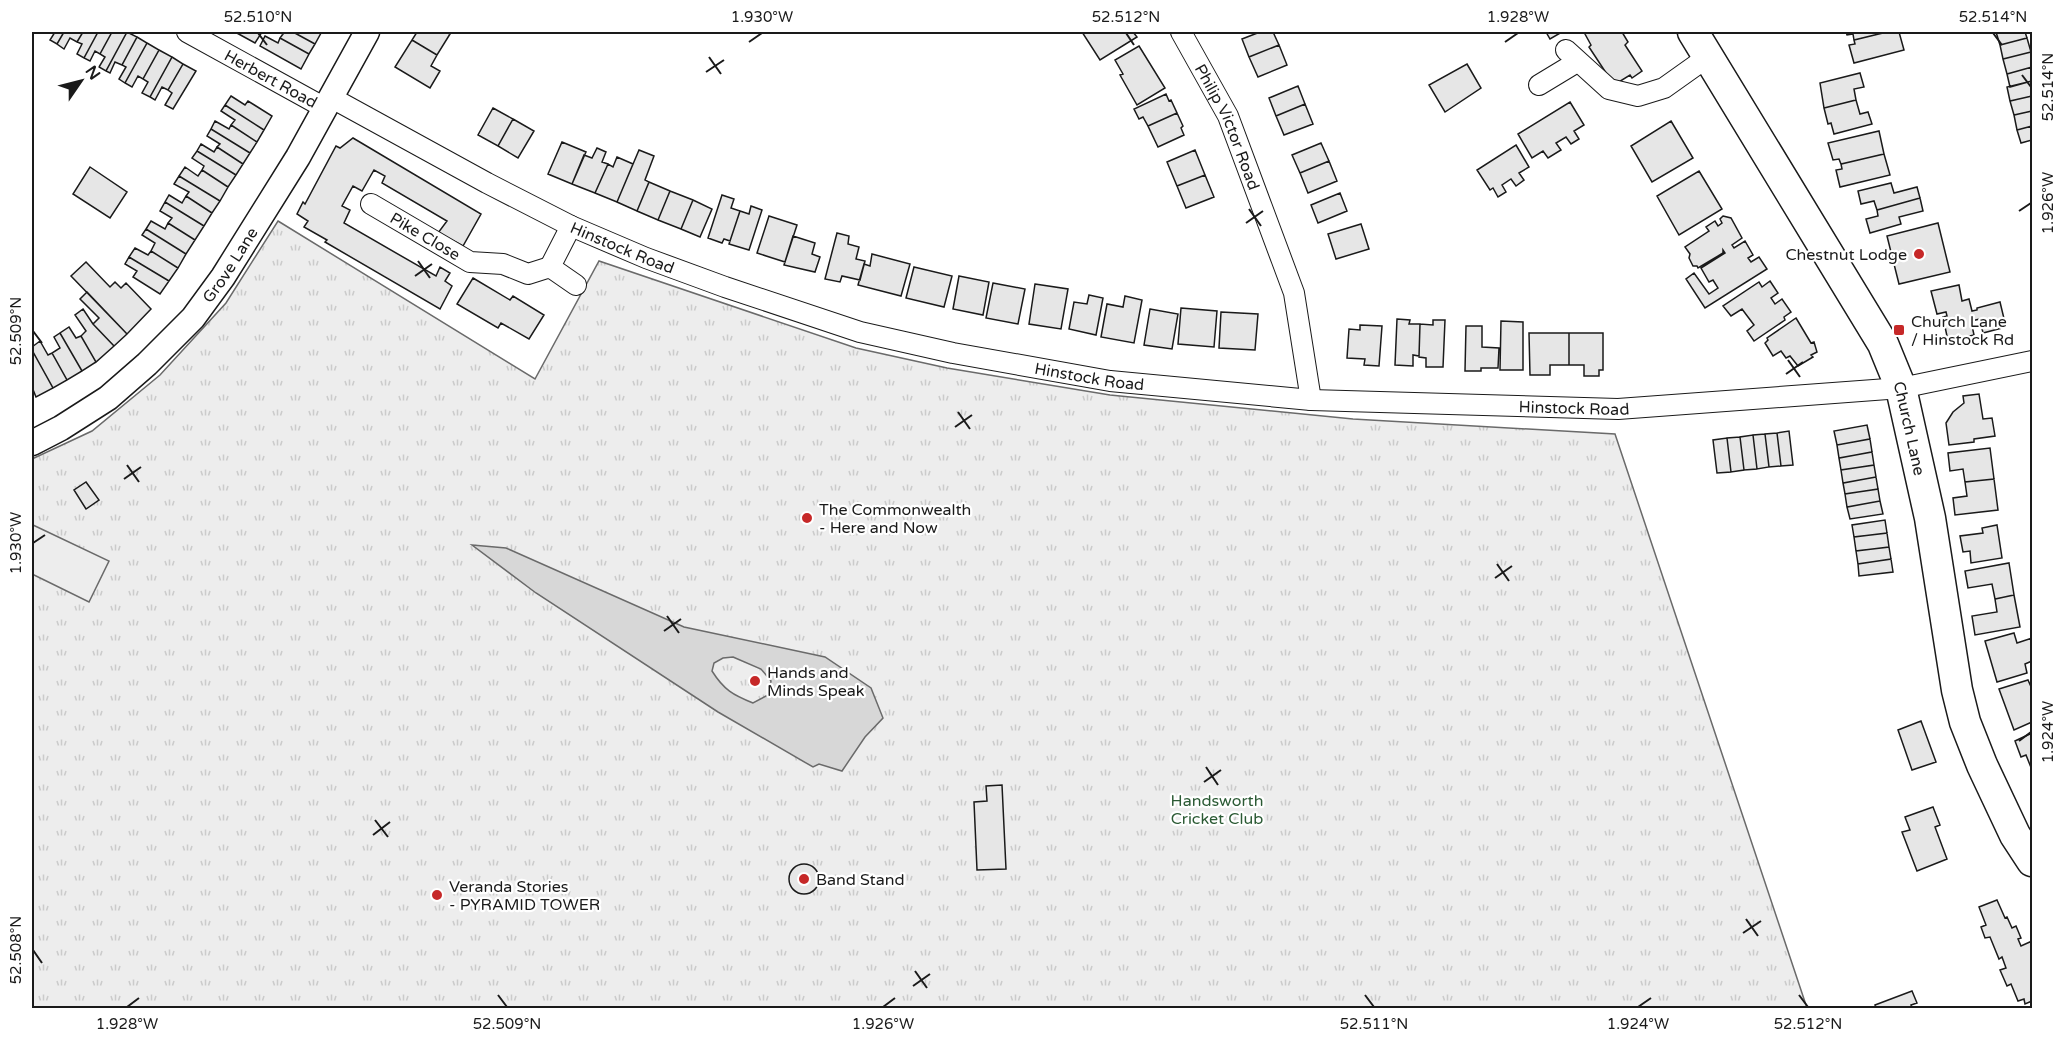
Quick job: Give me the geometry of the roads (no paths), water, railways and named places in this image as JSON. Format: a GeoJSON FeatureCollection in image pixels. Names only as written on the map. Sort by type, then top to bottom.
{"type":"FeatureCollection","features":[{"type":"Feature","properties":{"kind":"main road","name":"Church Lane"},"geometry":{"type":"LineString","coordinates":[[1693,32],[1710,56],[1883,344],[1901,388],[1930,518],[1957,690],[1965,722],[1982,765],[2015,835],[2032,861]]}},
{"type":"Feature","properties":{"kind":"street","name":"Herbert Road"},"geometry":{"type":"LineString","coordinates":[[187,32],[328,103]]}},
{"type":"Feature","properties":{"kind":"street","name":"Grove Lane"},"geometry":{"type":"LineString","coordinates":[[32,443],[61,428],[108,398],[147,364],[193,318],[243,245],[298,157],[367,32]]}},
{"type":"Feature","properties":{"kind":"street","name":"Philip Victor Road"},"geometry":{"type":"LineString","coordinates":[[1182,32],[1228,116],[1294,293],[1311,400]]}},
{"type":"Feature","properties":{"kind":"street"},"geometry":{"type":"LineString","coordinates":[[1539,85],[1572,56],[1609,89],[1638,96],[1664,88],[1710,56]]}},
{"type":"Feature","properties":{"kind":"street","name":"Hinstock Road"},"geometry":{"type":"LineString","coordinates":[[328,103],[571,226],[715,284],[860,332],[953,353],[1110,381],[1311,400],[1618,410],[1901,388],[2032,361]]}},
{"type":"Feature","properties":{"kind":"street","name":"Pike Close"},"geometry":{"type":"LineString","coordinates":[[371,204],[470,262],[502,264],[528,274],[550,267]]}},
{"type":"Feature","properties":{"kind":"street"},"geometry":{"type":"LineString","coordinates":[[571,226],[550,267],[576,285]]}},
{"type":"Feature","properties":{"kind":"place","name":"Chestnut Lodge"},"geometry":{"type":"Point","coordinates":[1919,254]}},
{"type":"Feature","properties":{"kind":"place","name":"Church Lane / Hinstock Rd"},"geometry":{"type":"Point","coordinates":[1899,330]}},
{"type":"Feature","properties":{"kind":"place","name":"The Commonwealth - Here and Now"},"geometry":{"type":"Point","coordinates":[807,518]}},
{"type":"Feature","properties":{"kind":"place","name":"Hands and Minds Speak"},"geometry":{"type":"Point","coordinates":[755,681]}},
{"type":"Feature","properties":{"kind":"place","name":"Band Stand"},"geometry":{"type":"Point","coordinates":[804,879]}},
{"type":"Feature","properties":{"kind":"place","name":"Veranda Stories - PYRAMID TOWER"},"geometry":{"type":"Point","coordinates":[437,895]}},
{"type":"Feature","properties":{"kind":"park label","name":"Handsworth Cricket Club"},"geometry":{"type":"Point","coordinates":[1217,809]}}]}
